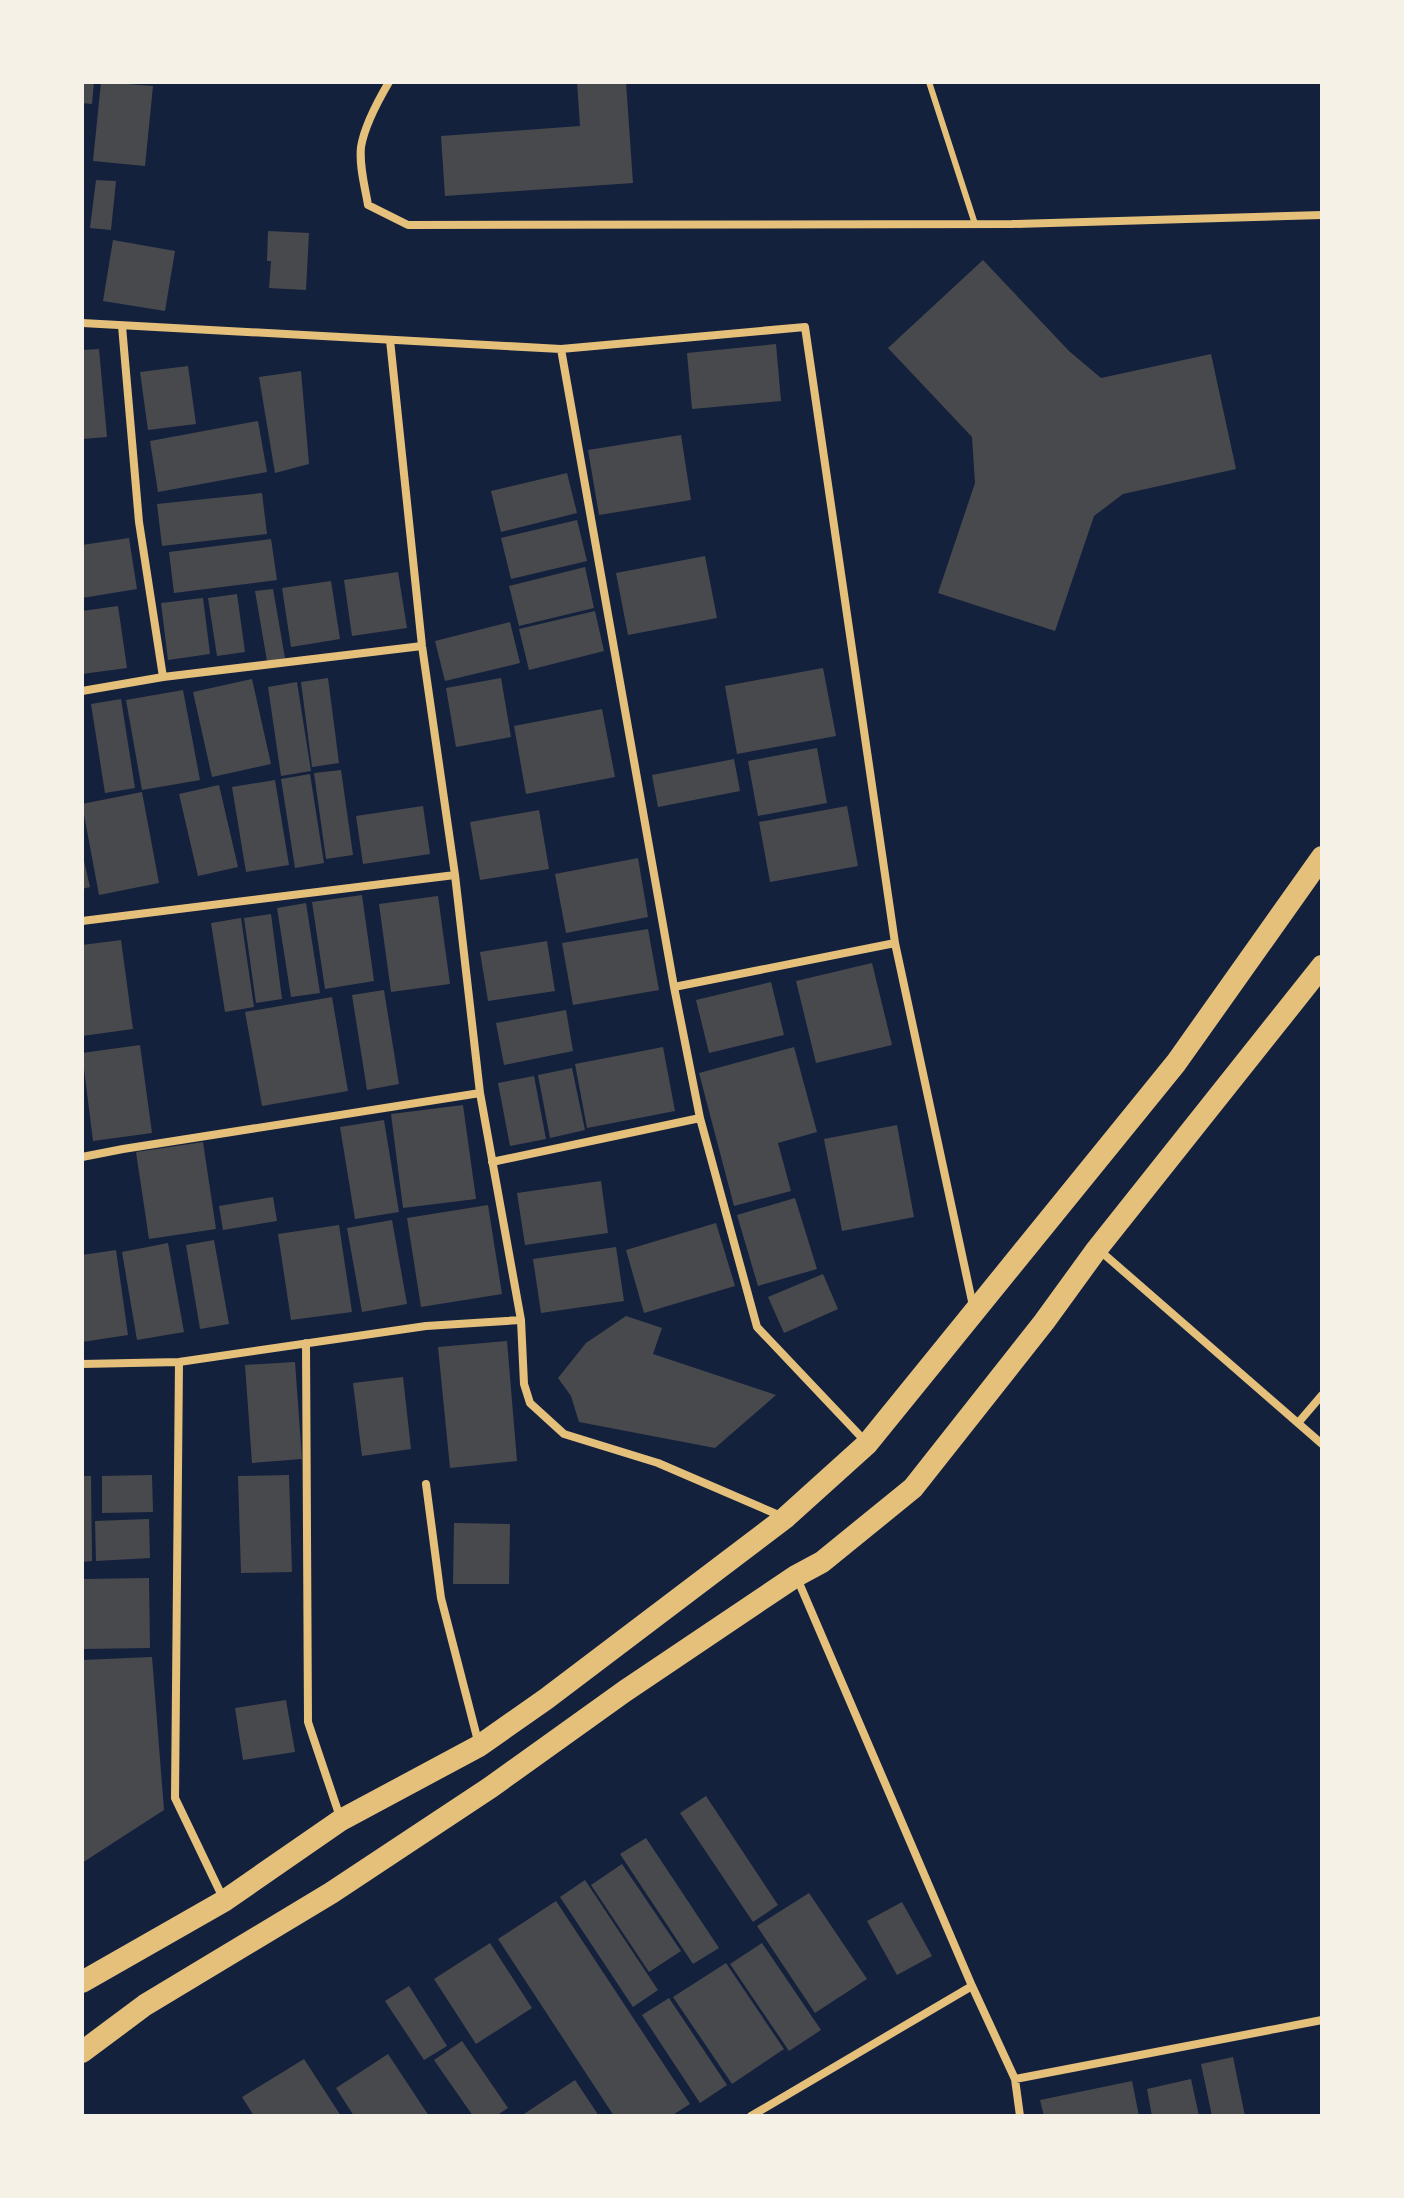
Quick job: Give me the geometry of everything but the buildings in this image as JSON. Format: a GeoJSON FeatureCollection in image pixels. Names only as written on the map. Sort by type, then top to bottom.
{"type":"FeatureCollection","features":[{"type":"Feature","properties":{"kind":"highway"},"geometry":{"type":"LineString","coordinates":[[82,1982],[224,1901],[341,1820],[479,1746],[557,1691],[785,1518],[867,1444],[1176,1063],[1322,857]]}},
{"type":"Feature","properties":{"kind":"highway"},"geometry":{"type":"LineString","coordinates":[[82,2052],[145,2005],[331,1893],[465,1805],[625,1691],[796,1576],[822,1562],[913,1488],[1044,1322],[1097,1249],[1322,966]]}},
{"type":"Feature","properties":{"kind":"street"},"geometry":{"type":"LineString","coordinates":[[389,82],[361,147],[363,182],[368,205],[408,225],[975,224],[1322,215]]}},
{"type":"Feature","properties":{"kind":"street"},"geometry":{"type":"LineString","coordinates":[[82,323],[561,349],[805,327],[895,943],[974,1311]]}},
{"type":"Feature","properties":{"kind":"street"},"geometry":{"type":"LineString","coordinates":[[122,326],[139,522],[163,677]]}},
{"type":"Feature","properties":{"kind":"street"},"geometry":{"type":"LineString","coordinates":[[390,340],[422,646],[455,875],[480,1093],[521,1320],[524,1384],[530,1403],[564,1434],[658,1463],[785,1518]]}},
{"type":"Feature","properties":{"kind":"street"},"geometry":{"type":"LineString","coordinates":[[561,349],[700,1118],[757,1327],[867,1444]]}},
{"type":"Feature","properties":{"kind":"street"},"geometry":{"type":"LineString","coordinates":[[82,691],[163,677],[422,646]]}},
{"type":"Feature","properties":{"kind":"street"},"geometry":{"type":"LineString","coordinates":[[82,921],[455,875]]}},
{"type":"Feature","properties":{"kind":"street"},"geometry":{"type":"LineString","coordinates":[[674,987],[895,943]]}},
{"type":"Feature","properties":{"kind":"street"},"geometry":{"type":"LineString","coordinates":[[82,1157],[480,1093]]}},
{"type":"Feature","properties":{"kind":"street"},"geometry":{"type":"LineString","coordinates":[[492,1162],[700,1118]]}},
{"type":"Feature","properties":{"kind":"street"},"geometry":{"type":"LineString","coordinates":[[1097,1249],[1322,1444]]}},
{"type":"Feature","properties":{"kind":"street"},"geometry":{"type":"LineString","coordinates":[[82,1364],[179,1362],[426,1326],[521,1320]]}},
{"type":"Feature","properties":{"kind":"street"},"geometry":{"type":"LineString","coordinates":[[306,1343],[308,1722],[341,1820]]}},
{"type":"Feature","properties":{"kind":"street"},"geometry":{"type":"LineString","coordinates":[[179,1362],[175,1798],[224,1901]]}},
{"type":"Feature","properties":{"kind":"street"},"geometry":{"type":"LineString","coordinates":[[1298,1423],[1322,1395]]}},
{"type":"Feature","properties":{"kind":"street"},"geometry":{"type":"LineString","coordinates":[[426,1484],[441,1598],[479,1746]]}},
{"type":"Feature","properties":{"kind":"street"},"geometry":{"type":"LineString","coordinates":[[796,1576],[1015,2079],[1020,2116]]}},
{"type":"Feature","properties":{"kind":"street"},"geometry":{"type":"LineString","coordinates":[[751,2116],[972,1986]]}},
{"type":"Feature","properties":{"kind":"street"},"geometry":{"type":"LineString","coordinates":[[1015,2079],[1322,2020]]}},
{"type":"Feature","properties":{"kind":"lane"},"geometry":{"type":"LineString","coordinates":[[929,82],[975,224]]}}]}
